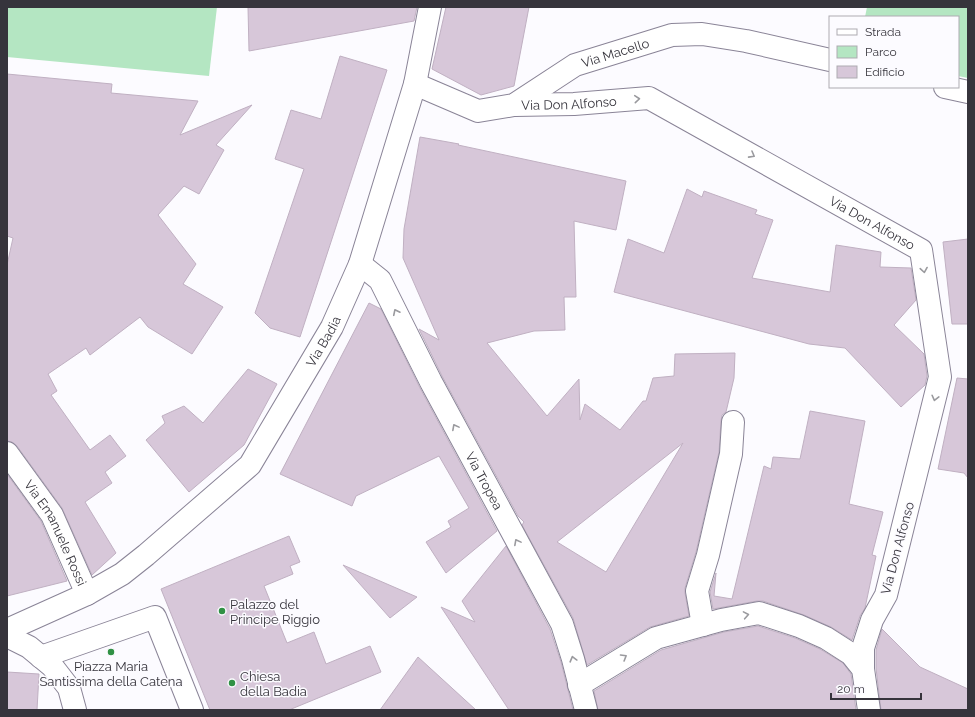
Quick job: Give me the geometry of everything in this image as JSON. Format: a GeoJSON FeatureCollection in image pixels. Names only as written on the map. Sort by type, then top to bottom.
{"type":"FeatureCollection","features":[{"type":"Feature","properties":{"kind":"street","name":"Via Badia"},"geometry":{"type":"LineString","coordinates":[[7,630],[87,594],[122,574],[250,465],[332,327],[360,264],[415,84],[430,7]]}},
{"type":"Feature","properties":{"kind":"street","name":"Via Macello"},"geometry":{"type":"LineString","coordinates":[[415,84],[478,111],[514,105],[575,65],[672,36],[702,34],[746,41],[829,60]]}},
{"type":"Feature","properties":{"kind":"street"},"geometry":{"type":"LineString","coordinates":[[950,88],[968,92]]}},
{"type":"Feature","properties":{"kind":"street","name":"Via Don Alfonso"},"geometry":{"type":"LineString","coordinates":[[514,105],[574,104],[649,98],[921,250],[940,377],[886,595],[872,620],[863,648],[863,669],[869,710]]}},
{"type":"Feature","properties":{"kind":"street","name":"Via Tropea"},"geometry":{"type":"LineString","coordinates":[[360,264],[380,280],[431,382],[562,624],[586,710]]}},
{"type":"Feature","properties":{"kind":"street"},"geometry":{"type":"LineString","coordinates":[[703,625],[697,591],[708,555],[731,454],[733,422]]}},
{"type":"Feature","properties":{"kind":"street","name":"Via Emanuele Rossi"},"geometry":{"type":"LineString","coordinates":[[7,453],[52,515],[87,594]]}},
{"type":"Feature","properties":{"kind":"street"},"geometry":{"type":"LineString","coordinates":[[579,685],[656,638],[721,620],[759,613],[799,626],[826,638],[851,654],[863,669]]}},
{"type":"Feature","properties":{"kind":"street"},"geometry":{"type":"LineString","coordinates":[[41,657],[155,617],[192,710]]}},
{"type":"Feature","properties":{"kind":"street"},"geometry":{"type":"LineString","coordinates":[[7,636],[29,647],[52,666],[69,688],[75,710]]}},
{"type":"Feature","properties":{"kind":"green space"},"geometry":{"type":"Polygon","coordinates":[[[7,7],[217,7],[209,76],[7,57],[7,7]]]}},
{"type":"Feature","properties":{"kind":"green space"},"geometry":{"type":"Polygon","coordinates":[[[867,7],[968,7],[968,78],[959,76],[959,16],[865,16],[867,7]]]}},
{"type":"Feature","properties":{"kind":"building"},"geometry":{"type":"Polygon","coordinates":[[[248,7],[417,7],[414,21],[249,51],[248,7]]]}},
{"type":"Feature","properties":{"kind":"building"},"geometry":{"type":"Polygon","coordinates":[[[446,7],[529,7],[514,86],[481,95],[432,69],[446,7]]]}},
{"type":"Feature","properties":{"kind":"building"},"geometry":{"type":"Polygon","coordinates":[[[340,56],[387,70],[300,337],[270,328],[255,313],[304,169],[275,159],[291,110],[321,119],[340,56]]]}},
{"type":"Feature","properties":{"kind":"building"},"geometry":{"type":"Polygon","coordinates":[[[7,74],[112,84],[111,93],[198,101],[180,135],[252,105],[216,145],[224,150],[199,194],[184,186],[158,215],[196,264],[183,284],[223,307],[192,354],[148,327],[140,317],[90,355],[86,348],[48,374],[57,391],[51,395],[90,450],[110,435],[126,456],[105,472],[112,483],[85,502],[116,553],[92,575],[62,508],[17,446],[12,442],[7,441],[7,265],[13,238],[7,236],[7,74]]]}},
{"type":"Feature","properties":{"kind":"building"},"geometry":{"type":"Polygon","coordinates":[[[420,137],[459,144],[458,145],[626,181],[616,230],[574,221],[576,297],[564,297],[565,330],[534,331],[487,343],[547,416],[579,379],[580,420],[585,404],[620,430],[643,401],[646,401],[653,378],[674,376],[675,354],[735,353],[734,378],[726,412],[722,415],[719,452],[696,552],[685,588],[689,616],[650,627],[587,665],[573,618],[522,525],[524,522],[518,516],[442,376],[419,329],[439,340],[403,258],[404,229],[420,137]],[[683,443],[557,542],[606,572],[683,443]]]}},
{"type":"Feature","properties":{"kind":"building"},"geometry":{"type":"Polygon","coordinates":[[[687,189],[702,197],[704,191],[757,210],[755,214],[773,220],[752,278],[830,292],[836,245],[881,252],[880,267],[911,268],[916,300],[894,325],[924,354],[927,376],[925,385],[901,407],[845,348],[809,344],[614,292],[628,239],[664,253],[687,189]]]}},
{"type":"Feature","properties":{"kind":"building"},"geometry":{"type":"Polygon","coordinates":[[[968,239],[968,324],[952,324],[943,242],[968,239]]]}},
{"type":"Feature","properties":{"kind":"building"},"geometry":{"type":"Polygon","coordinates":[[[369,303],[381,309],[420,388],[497,531],[446,573],[426,542],[451,527],[448,521],[469,508],[439,456],[356,496],[352,506],[280,474],[369,303]]]}},
{"type":"Feature","properties":{"kind":"building"},"geometry":{"type":"Polygon","coordinates":[[[248,369],[277,384],[244,445],[189,492],[146,440],[165,423],[162,416],[184,406],[203,423],[248,369]]]}},
{"type":"Feature","properties":{"kind":"building"},"geometry":{"type":"Polygon","coordinates":[[[957,378],[968,379],[968,478],[964,473],[938,469],[957,378]]]}},
{"type":"Feature","properties":{"kind":"building"},"geometry":{"type":"Polygon","coordinates":[[[810,411],[865,421],[849,504],[883,512],[872,555],[876,556],[865,608],[860,616],[852,640],[831,627],[804,615],[763,601],[713,609],[710,592],[716,573],[714,596],[732,599],[764,466],[771,469],[773,457],[800,459],[810,411]]]}},
{"type":"Feature","properties":{"kind":"building"},"geometry":{"type":"Polygon","coordinates":[[[7,474],[41,521],[67,581],[7,596],[7,474]]]}},
{"type":"Feature","properties":{"kind":"building","name":"Palazzo del Principe Riggio"},"geometry":{"type":"Polygon","coordinates":[[[289,536],[300,562],[290,566],[293,574],[264,586],[287,643],[314,632],[326,664],[370,646],[381,672],[289,710],[210,710],[161,589],[289,536]]]}},
{"type":"Feature","properties":{"kind":"building"},"geometry":{"type":"Polygon","coordinates":[[[506,546],[550,629],[561,662],[573,710],[509,710],[441,607],[475,622],[462,601],[506,546]]]}},
{"type":"Feature","properties":{"kind":"building"},"geometry":{"type":"Polygon","coordinates":[[[343,565],[417,597],[390,618],[343,565]]]}},
{"type":"Feature","properties":{"kind":"building"},"geometry":{"type":"Polygon","coordinates":[[[758,626],[795,638],[820,649],[843,663],[851,674],[856,710],[598,710],[594,691],[661,650],[724,632],[758,626]]]}},
{"type":"Feature","properties":{"kind":"building"},"geometry":{"type":"Polygon","coordinates":[[[882,629],[920,667],[968,689],[968,710],[881,710],[876,668],[876,650],[882,629]]]}},
{"type":"Feature","properties":{"kind":"building"},"geometry":{"type":"Polygon","coordinates":[[[418,657],[476,710],[380,710],[418,657]]]}},
{"type":"Feature","properties":{"kind":"building"},"geometry":{"type":"Polygon","coordinates":[[[7,672],[39,674],[37,710],[7,710],[7,672]]]}},
{"type":"Feature","properties":{"kind":"place","name":"Palazzo del Principe Riggio"},"geometry":{"type":"Point","coordinates":[222,611]}},
{"type":"Feature","properties":{"kind":"place","name":"Piazza Maria Santissima della Catena"},"geometry":{"type":"Point","coordinates":[111,652]}},
{"type":"Feature","properties":{"kind":"place","name":"Chiesa della Badia"},"geometry":{"type":"Point","coordinates":[232,683]}}]}
